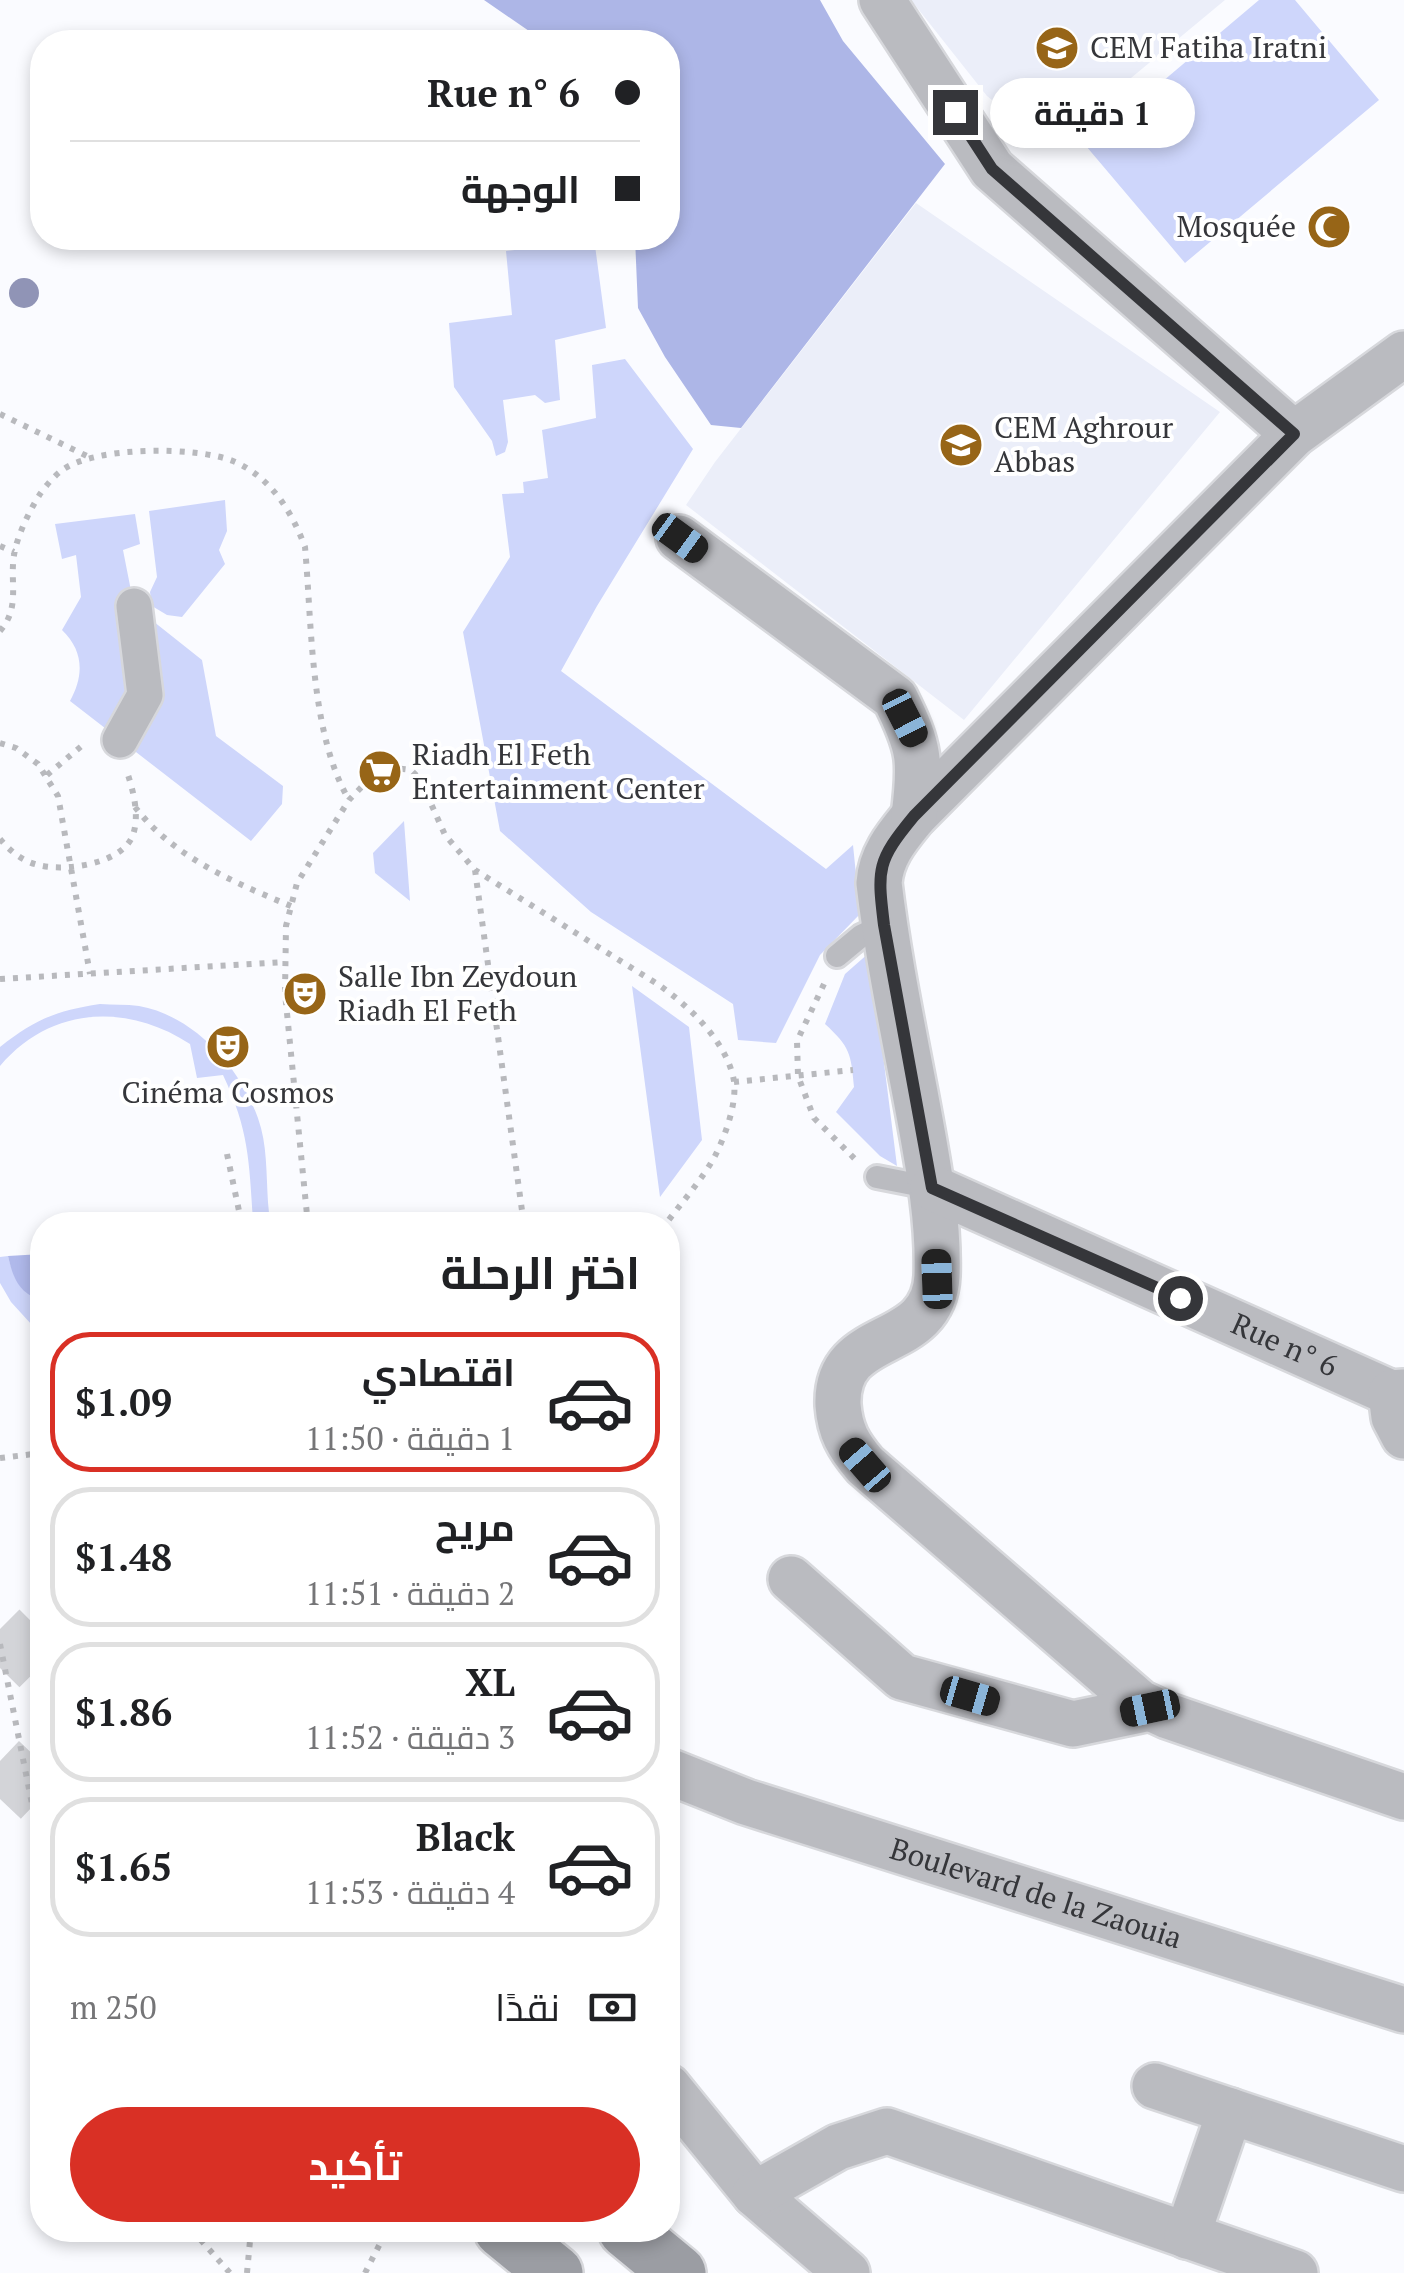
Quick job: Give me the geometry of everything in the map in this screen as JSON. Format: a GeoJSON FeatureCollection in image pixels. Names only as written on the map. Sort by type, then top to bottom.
{"type":"FeatureCollection","features":[{"type":"Feature","properties":{"kind":"main road"},"geometry":{"type":"LineString","coordinates":[[517,2242],[555,2273]]}},
{"type":"Feature","properties":{"kind":"main road"},"geometry":{"type":"LineString","coordinates":[[641,2242],[678,2273]]}},
{"type":"Feature","properties":{"kind":"street"},"geometry":{"type":"LineString","coordinates":[[882,0],[992,169],[1294,434]]}},
{"type":"Feature","properties":{"kind":"street"},"geometry":{"type":"LineString","coordinates":[[1404,354],[1294,434],[914,816],[891,844],[880,865],[879,883],[932,1188],[937,1279],[928,1310],[909,1329],[860,1353],[846,1368],[838,1387],[844,1441],[865,1465],[1140,1703],[1404,1797]]}},
{"type":"Feature","properties":{"kind":"street"},"geometry":{"type":"LineString","coordinates":[[680,538],[895,698],[915,737],[920,766],[914,816]]}},
{"type":"Feature","properties":{"kind":"street"},"geometry":{"type":"LineString","coordinates":[[113,749],[146,695],[134,606]]}},
{"type":"Feature","properties":{"kind":"street","name":"Rue n° 6"},"geometry":{"type":"LineString","coordinates":[[932,1188],[1398,1392]]}},
{"type":"Feature","properties":{"kind":"street"},"geometry":{"type":"LineString","coordinates":[[1398,1392],[1394,1417],[1404,1436]]}},
{"type":"Feature","properties":{"kind":"street"},"geometry":{"type":"LineString","coordinates":[[791,1580],[902,1677],[1073,1724],[1150,1708]]}},
{"type":"Feature","properties":{"kind":"street","name":"Boulevard de la Zaouia"},"geometry":{"type":"LineString","coordinates":[[680,1777],[746,1802],[1404,2010]]}},
{"type":"Feature","properties":{"kind":"street"},"geometry":{"type":"LineString","coordinates":[[1155,2086],[1404,2169]]}},
{"type":"Feature","properties":{"kind":"street"},"geometry":{"type":"LineString","coordinates":[[680,2102],[755,2194],[847,2273]]}},
{"type":"Feature","properties":{"kind":"street"},"geometry":{"type":"LineString","coordinates":[[1188,2236],[1230,2110]]}},
{"type":"Feature","properties":{"kind":"street"},"geometry":{"type":"LineString","coordinates":[[755,2194],[838,2147],[886,2131],[1296,2273]]}},
{"type":"Feature","properties":{"kind":"lane"},"geometry":{"type":"LineString","coordinates":[[836,956],[861,936],[884,925]]}},
{"type":"Feature","properties":{"kind":"lane"},"geometry":{"type":"LineString","coordinates":[[877,1177],[932,1188]]}},
{"type":"Feature","properties":{"kind":"path"},"geometry":{"type":"LineString","coordinates":[[0,414],[91,458]]}},
{"type":"Feature","properties":{"kind":"path"},"geometry":{"type":"LineString","coordinates":[[0,631],[13,610],[14,552],[41,493],[62,470],[91,458],[190,450],[236,462],[278,494],[296,522],[305,548],[323,738],[349,800]]}},
{"type":"Feature","properties":{"kind":"path"},"geometry":{"type":"LineString","coordinates":[[0,546],[14,552]]}},
{"type":"Feature","properties":{"kind":"path"},"geometry":{"type":"LineString","coordinates":[[0,743],[27,754],[47,774],[58,796],[90,974]]}},
{"type":"Feature","properties":{"kind":"path"},"geometry":{"type":"LineString","coordinates":[[0,839],[25,861],[40,866],[100,860],[128,844],[134,833],[134,806],[113,749],[79,746],[47,774]]}},
{"type":"Feature","properties":{"kind":"path"},"geometry":{"type":"LineString","coordinates":[[307,1212],[284,962],[286,926],[297,884],[349,800],[374,774],[387,767],[411,770],[420,779],[445,835],[475,870],[580,932],[680,999],[712,1037],[734,1082],[726,1129],[714,1159],[674,1212]]}},
{"type":"Feature","properties":{"kind":"path"},"geometry":{"type":"LineString","coordinates":[[134,806],[174,845],[235,883],[291,906]]}},
{"type":"Feature","properties":{"kind":"path"},"geometry":{"type":"LineString","coordinates":[[475,870],[522,1212]]}},
{"type":"Feature","properties":{"kind":"path"},"geometry":{"type":"LineString","coordinates":[[0,979],[284,962]]}},
{"type":"Feature","properties":{"kind":"path"},"geometry":{"type":"LineString","coordinates":[[826,982],[798,1041],[798,1076],[814,1118],[857,1160]]}},
{"type":"Feature","properties":{"kind":"path"},"geometry":{"type":"LineString","coordinates":[[734,1082],[852,1070]]}},
{"type":"Feature","properties":{"kind":"path"},"geometry":{"type":"LineString","coordinates":[[227,1154],[239,1212]]}},
{"type":"Feature","properties":{"kind":"path"},"geometry":{"type":"LineString","coordinates":[[0,1458],[30,1454]]}},
{"type":"Feature","properties":{"kind":"path"},"geometry":{"type":"LineString","coordinates":[[0,1644],[30,1793]]}},
{"type":"Feature","properties":{"kind":"path"},"geometry":{"type":"LineString","coordinates":[[203,2242],[230,2273]]}},
{"type":"Feature","properties":{"kind":"path"},"geometry":{"type":"LineString","coordinates":[[248,2273],[250,2242]]}},
{"type":"Feature","properties":{"kind":"path"},"geometry":{"type":"LineString","coordinates":[[365,2273],[381,2242]]}},
{"type":"Feature","properties":{"kind":"shaded area"},"geometry":{"type":"Polygon","coordinates":[[[484,0],[820,0],[843,41],[945,164],[741,428],[711,425],[665,357],[638,308],[636,250],[680,250],[680,30],[528,30],[484,0]]]}},
{"type":"Feature","properties":{"kind":"shaded area","name":"CEM Fatiha Iratni"},"geometry":{"type":"Polygon","coordinates":[[[911,0],[1225,0],[1049,146],[987,96],[911,0]]]}},
{"type":"Feature","properties":{"kind":"shaded area"},"geometry":{"type":"Polygon","coordinates":[[[1259,0],[1295,0],[1379,100],[1185,263],[1086,146],[1259,0]]]}},
{"type":"Feature","properties":{"kind":"shaded area","name":"CEM Aghrour Abbas"},"geometry":{"type":"Polygon","coordinates":[[[916,203],[1220,412],[964,720],[686,505],[916,203]]]}},
{"type":"Feature","properties":{"kind":"shaded area"},"geometry":{"type":"Polygon","coordinates":[[[596,250],[606,328],[555,340],[560,400],[545,403],[535,395],[503,400],[508,442],[505,452],[496,456],[492,441],[454,387],[449,323],[512,315],[506,251],[596,250]]]}},
{"type":"Feature","properties":{"kind":"shaded area"},"geometry":{"type":"Polygon","coordinates":[[[625,359],[693,449],[561,671],[826,869],[853,845],[860,914],[820,955],[776,1043],[738,1040],[733,1004],[591,912],[500,831],[463,632],[510,557],[502,494],[524,493],[523,482],[548,478],[542,430],[596,418],[592,365],[625,359]]]}},
{"type":"Feature","properties":{"kind":"shaded area"},"geometry":{"type":"Polygon","coordinates":[[[225,500],[227,531],[219,550],[225,564],[182,617],[167,615],[152,606],[150,592],[157,577],[149,511],[225,500]]]}},
{"type":"Feature","properties":{"kind":"shaded area"},"geometry":{"type":"Polygon","coordinates":[[[135,514],[140,544],[123,550],[134,606],[202,660],[216,736],[283,786],[282,804],[251,841],[70,701],[80,664],[75,646],[62,630],[81,597],[76,555],[62,559],[55,524],[135,514]]]}},
{"type":"Feature","properties":{"kind":"shaded area"},"geometry":{"type":"Polygon","coordinates":[[[404,821],[410,901],[375,873],[373,853],[404,821]]]}},
{"type":"Feature","properties":{"kind":"shaded area"},"geometry":{"type":"Polygon","coordinates":[[[870,952],[897,1166],[880,1156],[836,1112],[854,1087],[853,1075],[844,1045],[825,1024],[845,974],[870,952]]]}},
{"type":"Feature","properties":{"kind":"shaded area"},"geometry":{"type":"Polygon","coordinates":[[[632,986],[689,1027],[702,1140],[660,1197],[632,986]]]}},
{"type":"Feature","properties":{"kind":"shaded area"},"geometry":{"type":"Polygon","coordinates":[[[100,1004],[139,1006],[180,1022],[216,1050],[244,1087],[261,1128],[269,1212],[252,1212],[243,1129],[223,1075],[197,1078],[190,1044],[141,1022],[90,1017],[42,1031],[0,1066],[0,1047],[35,1023],[100,1004]]]}},
{"type":"Feature","properties":{"kind":"shaded area"},"geometry":{"type":"Polygon","coordinates":[[[30,1255],[30,1295],[18,1284],[8,1256],[30,1255]]]}},
{"type":"Feature","properties":{"kind":"shaded area"},"geometry":{"type":"Polygon","coordinates":[[[8,1256],[12,1270],[30,1294],[30,1323],[0,1283],[0,1257],[8,1256]]]}},
{"type":"Feature","properties":{"kind":"tunnel"},"geometry":{"type":"LineString","coordinates":[[0,1629],[30,1659]]}},
{"type":"Feature","properties":{"kind":"tunnel"},"geometry":{"type":"LineString","coordinates":[[0,1761],[30,1790]]}},
{"type":"Feature","properties":{"kind":"place","name":"CEM Fatiha Iratni"},"geometry":{"type":"Point","coordinates":[1057,48]}},
{"type":"Feature","properties":{"kind":"place","name":"Mosquée"},"geometry":{"type":"Point","coordinates":[1329,227]}},
{"type":"Feature","properties":{"kind":"place","name":"CEM Aghrour Abbas"},"geometry":{"type":"Point","coordinates":[961,445]}},
{"type":"Feature","properties":{"kind":"place","name":"Riadh El Feth Entertainment Center"},"geometry":{"type":"Point","coordinates":[380,772]}},
{"type":"Feature","properties":{"kind":"place","name":"Salle Ibn Zeydoun Riadh El Feth"},"geometry":{"type":"Point","coordinates":[305,994]}},
{"type":"Feature","properties":{"kind":"place","name":"Cinéma Cosmos"},"geometry":{"type":"Point","coordinates":[228,1047]}},
{"type":"Feature","properties":{"kind":"route"},"geometry":{"type":"LineString","coordinates":[[955,112],[992,169],[1294,434],[914,816],[880,865],[884,925],[932,1188],[1180,1298]]}}]}
